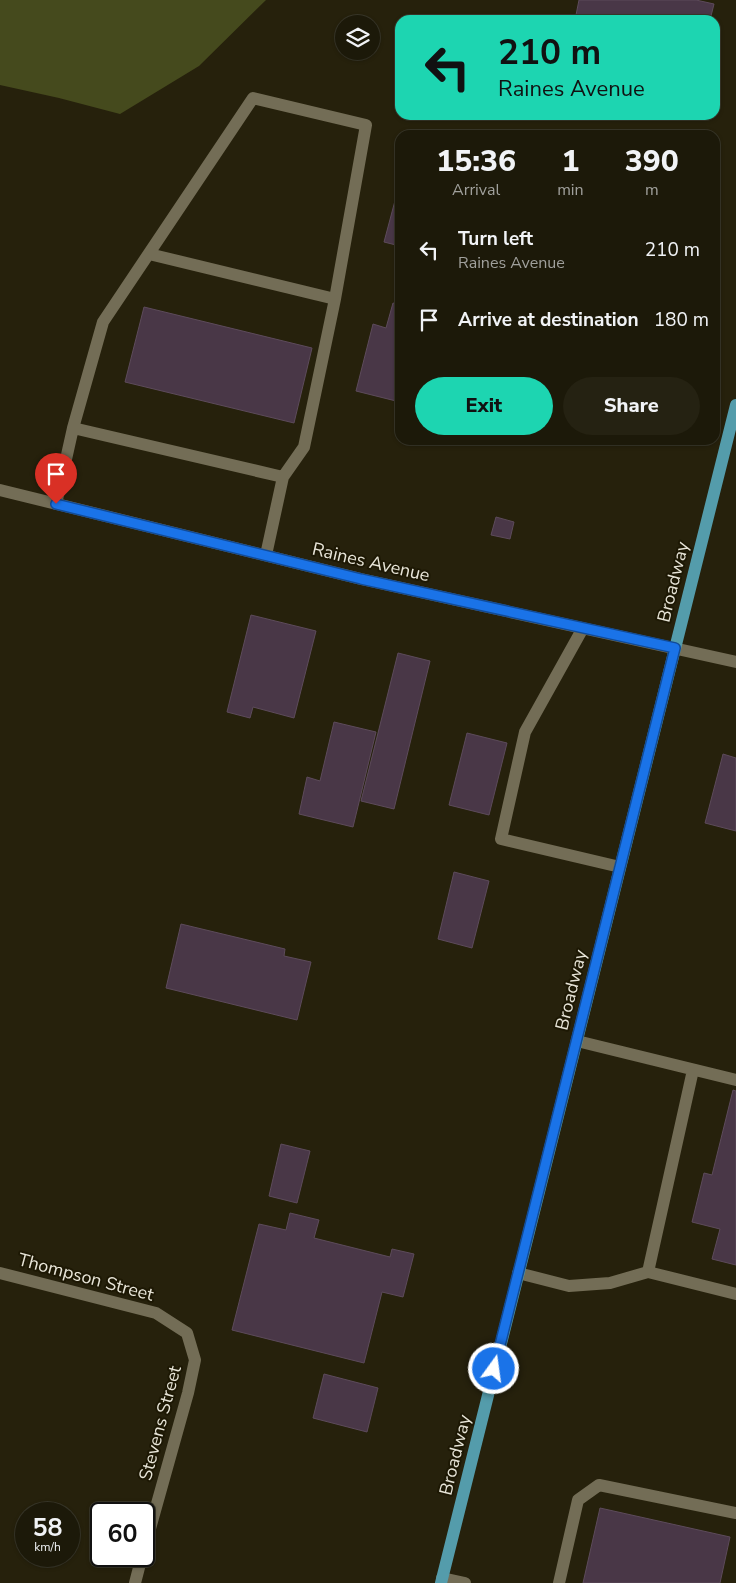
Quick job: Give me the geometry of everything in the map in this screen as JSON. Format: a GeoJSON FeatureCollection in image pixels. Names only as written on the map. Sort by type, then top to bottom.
{"type":"FeatureCollection","features":[{"type":"Feature","properties":{"kind":"main road","name":"Broadway"},"geometry":{"type":"LineString","coordinates":[[442,1580],[736,405]]}},
{"type":"Feature","properties":{"kind":"street"},"geometry":{"type":"LineString","coordinates":[[56,504],[73,428],[103,322],[253,98],[366,125],[336,299],[304,447],[283,477],[266,556]]}},
{"type":"Feature","properties":{"kind":"street"},"geometry":{"type":"LineString","coordinates":[[149,254],[336,299]]}},
{"type":"Feature","properties":{"kind":"street"},"geometry":{"type":"LineString","coordinates":[[73,428],[283,477]]}},
{"type":"Feature","properties":{"kind":"street","name":"Raines Avenue"},"geometry":{"type":"LineString","coordinates":[[0,490],[361,579],[736,662]]}},
{"type":"Feature","properties":{"kind":"street"},"geometry":{"type":"LineString","coordinates":[[583,628],[525,732],[501,839],[620,867]]}},
{"type":"Feature","properties":{"kind":"street"},"geometry":{"type":"LineString","coordinates":[[576,1041],[736,1080]]}},
{"type":"Feature","properties":{"kind":"street"},"geometry":{"type":"LineString","coordinates":[[648,1272],[693,1070]]}},
{"type":"Feature","properties":{"kind":"street"},"geometry":{"type":"LineString","coordinates":[[518,1274],[569,1286],[610,1283],[648,1272],[736,1294]]}},
{"type":"Feature","properties":{"kind":"street","name":"Thompson Street"},"geometry":{"type":"LineString","coordinates":[[0,1273],[156,1313],[187,1333]]}},
{"type":"Feature","properties":{"kind":"street","name":"Stevens Street"},"geometry":{"type":"LineString","coordinates":[[155,1511],[188,1393],[195,1360],[187,1333]]}},
{"type":"Feature","properties":{"kind":"street"},"geometry":{"type":"LineString","coordinates":[[559,1583],[578,1500],[599,1485],[736,1513]]}},
{"type":"Feature","properties":{"kind":"street"},"geometry":{"type":"LineString","coordinates":[[135,1583],[139,1567]]}},
{"type":"Feature","properties":{"kind":"street"},"geometry":{"type":"LineString","coordinates":[[442,1580],[465,1583]]}},
{"type":"Feature","properties":{"kind":"green space"},"geometry":{"type":"Polygon","coordinates":[[[0,0],[266,0],[199,66],[120,114],[0,85],[0,0]]]}},
{"type":"Feature","properties":{"kind":"building"},"geometry":{"type":"Polygon","coordinates":[[[579,0],[696,0],[714,4],[711,15],[576,15],[579,0]]]}},
{"type":"Feature","properties":{"kind":"building"},"geometry":{"type":"Polygon","coordinates":[[[395,201],[395,245],[384,242],[395,201]]]}},
{"type":"Feature","properties":{"kind":"building"},"geometry":{"type":"Polygon","coordinates":[[[393,303],[395,304],[395,401],[356,391],[373,324],[386,328],[393,303]]]}},
{"type":"Feature","properties":{"kind":"building"},"geometry":{"type":"Polygon","coordinates":[[[144,307],[312,348],[294,423],[125,382],[144,307]]]}},
{"type":"Feature","properties":{"kind":"building"},"geometry":{"type":"Polygon","coordinates":[[[496,517],[514,522],[510,539],[491,535],[496,517]]]}},
{"type":"Feature","properties":{"kind":"building"},"geometry":{"type":"Polygon","coordinates":[[[251,615],[316,631],[294,718],[253,707],[250,718],[227,712],[251,615]]]}},
{"type":"Feature","properties":{"kind":"building"},"geometry":{"type":"Polygon","coordinates":[[[398,653],[430,661],[394,809],[361,801],[398,653]]]}},
{"type":"Feature","properties":{"kind":"building"},"geometry":{"type":"Polygon","coordinates":[[[334,722],[376,732],[353,827],[299,814],[307,777],[320,781],[334,722]]]}},
{"type":"Feature","properties":{"kind":"building"},"geometry":{"type":"Polygon","coordinates":[[[467,733],[507,743],[489,815],[449,805],[467,733]]]}},
{"type":"Feature","properties":{"kind":"building"},"geometry":{"type":"Polygon","coordinates":[[[723,754],[736,758],[736,831],[705,823],[723,754]]]}},
{"type":"Feature","properties":{"kind":"building"},"geometry":{"type":"Polygon","coordinates":[[[454,872],[489,881],[472,948],[438,939],[454,872]]]}},
{"type":"Feature","properties":{"kind":"building"},"geometry":{"type":"Polygon","coordinates":[[[181,924],[285,949],[284,956],[311,962],[297,1020],[166,988],[181,924]]]}},
{"type":"Feature","properties":{"kind":"building"},"geometry":{"type":"Polygon","coordinates":[[[733,1090],[736,1091],[736,1265],[712,1259],[720,1229],[692,1222],[704,1173],[712,1175],[733,1090]]]}},
{"type":"Feature","properties":{"kind":"building"},"geometry":{"type":"Polygon","coordinates":[[[281,1144],[310,1151],[297,1203],[269,1196],[281,1144]]]}},
{"type":"Feature","properties":{"kind":"building"},"geometry":{"type":"Polygon","coordinates":[[[290,1213],[319,1220],[314,1238],[390,1257],[392,1249],[414,1254],[403,1297],[382,1292],[364,1363],[232,1330],[259,1224],[286,1230],[290,1213]]]}},
{"type":"Feature","properties":{"kind":"building"},"geometry":{"type":"Polygon","coordinates":[[[324,1374],[378,1388],[367,1432],[313,1418],[324,1374]]]}},
{"type":"Feature","properties":{"kind":"building"},"geometry":{"type":"Polygon","coordinates":[[[600,1508],[730,1537],[720,1583],[583,1583],[600,1508]]]}},
{"type":"Feature","properties":{"kind":"route"},"geometry":{"type":"LineString","coordinates":[[56,504],[361,579],[675,648],[494,1369]]}}]}
